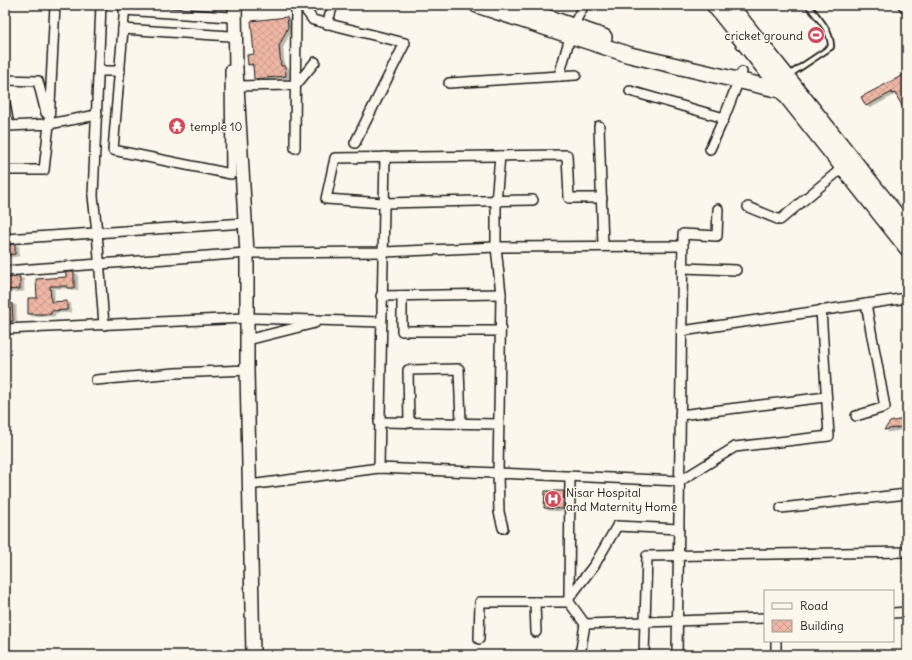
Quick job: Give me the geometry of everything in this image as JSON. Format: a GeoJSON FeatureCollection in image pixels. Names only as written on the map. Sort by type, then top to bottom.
{"type":"FeatureCollection","features":[{"type":"Feature","properties":{"kind":"main road"},"geometry":{"type":"LineString","coordinates":[[477,5],[571,32],[659,62],[782,83]]}},
{"type":"Feature","properties":{"kind":"main road"},"geometry":{"type":"LineString","coordinates":[[512,5],[571,32]]}},
{"type":"Feature","properties":{"kind":"main road"},"geometry":{"type":"LineString","coordinates":[[714,5],[782,83],[847,163],[907,228]]}},
{"type":"Feature","properties":{"kind":"main road"},"geometry":{"type":"LineString","coordinates":[[730,5],[782,83]]}},
{"type":"Feature","properties":{"kind":"main road"},"geometry":{"type":"LineString","coordinates":[[847,163],[907,248]]}},
{"type":"Feature","properties":{"kind":"street"},"geometry":{"type":"LineString","coordinates":[[5,170],[44,170],[49,124],[55,5]]}},
{"type":"Feature","properties":{"kind":"street"},"geometry":{"type":"LineString","coordinates":[[101,5],[92,196],[100,264],[104,325]]}},
{"type":"Feature","properties":{"kind":"street"},"geometry":{"type":"LineString","coordinates":[[229,5],[230,17],[231,174],[113,150],[124,8],[230,17]]}},
{"type":"Feature","properties":{"kind":"street"},"geometry":{"type":"LineString","coordinates":[[235,5],[237,86],[247,253],[246,318],[254,655]]}},
{"type":"Feature","properties":{"kind":"street"},"geometry":{"type":"LineString","coordinates":[[295,148],[296,5]]}},
{"type":"Feature","properties":{"kind":"street"},"geometry":{"type":"LineString","coordinates":[[302,5],[313,20],[405,43],[355,143]]}},
{"type":"Feature","properties":{"kind":"street"},"geometry":{"type":"LineString","coordinates":[[327,24],[333,5]]}},
{"type":"Feature","properties":{"kind":"street"},"geometry":{"type":"LineString","coordinates":[[559,76],[571,32],[584,5]]}},
{"type":"Feature","properties":{"kind":"street"},"geometry":{"type":"LineString","coordinates":[[903,5],[907,10]]}},
{"type":"Feature","properties":{"kind":"street"},"geometry":{"type":"LineString","coordinates":[[123,29],[230,36]]}},
{"type":"Feature","properties":{"kind":"street"},"geometry":{"type":"LineString","coordinates":[[237,86],[296,85],[315,62]]}},
{"type":"Feature","properties":{"kind":"street"},"geometry":{"type":"LineString","coordinates":[[99,71],[120,70]]}},
{"type":"Feature","properties":{"kind":"street"},"geometry":{"type":"LineString","coordinates":[[449,83],[576,75]]}},
{"type":"Feature","properties":{"kind":"street"},"geometry":{"type":"LineString","coordinates":[[710,149],[740,77]]}},
{"type":"Feature","properties":{"kind":"street"},"geometry":{"type":"LineString","coordinates":[[5,80],[38,80],[49,124]]}},
{"type":"Feature","properties":{"kind":"street"},"geometry":{"type":"LineString","coordinates":[[630,91],[724,118]]}},
{"type":"Feature","properties":{"kind":"street"},"geometry":{"type":"LineString","coordinates":[[5,103],[9,126],[49,124],[97,115]]}},
{"type":"Feature","properties":{"kind":"street"},"geometry":{"type":"LineString","coordinates":[[599,126],[603,246]]}},
{"type":"Feature","properties":{"kind":"street"},"geometry":{"type":"LineString","coordinates":[[534,200],[496,202],[383,203],[326,200],[335,158],[567,154],[569,198],[602,198]]}},
{"type":"Feature","properties":{"kind":"street"},"geometry":{"type":"LineString","coordinates":[[500,156],[496,202],[496,247],[501,294],[498,473],[499,512],[502,528]]}},
{"type":"Feature","properties":{"kind":"street"},"geometry":{"type":"LineString","coordinates":[[379,468],[381,296],[384,252],[383,203],[385,157]]}},
{"type":"Feature","properties":{"kind":"street"},"geometry":{"type":"LineString","coordinates":[[748,207],[780,220],[847,163]]}},
{"type":"Feature","properties":{"kind":"street"},"geometry":{"type":"LineString","coordinates":[[677,655],[683,234],[718,236],[718,209]]}},
{"type":"Feature","properties":{"kind":"street"},"geometry":{"type":"LineString","coordinates":[[5,239],[245,223]]}},
{"type":"Feature","properties":{"kind":"street"},"geometry":{"type":"LineString","coordinates":[[5,271],[247,253],[384,252],[496,247],[684,246]]}},
{"type":"Feature","properties":{"kind":"street"},"geometry":{"type":"LineString","coordinates":[[683,268],[736,270]]}},
{"type":"Feature","properties":{"kind":"street"},"geometry":{"type":"LineString","coordinates":[[381,296],[501,294]]}},
{"type":"Feature","properties":{"kind":"street"},"geometry":{"type":"LineString","coordinates":[[402,296],[402,331],[500,330]]}},
{"type":"Feature","properties":{"kind":"street"},"geometry":{"type":"LineString","coordinates":[[682,331],[907,298]]}},
{"type":"Feature","properties":{"kind":"street"},"geometry":{"type":"LineString","coordinates":[[856,416],[886,407],[866,304]]}},
{"type":"Feature","properties":{"kind":"street"},"geometry":{"type":"LineString","coordinates":[[249,485],[379,468],[680,481],[735,447],[829,436],[821,310]]}},
{"type":"Feature","properties":{"kind":"street"},"geometry":{"type":"LineString","coordinates":[[5,329],[246,318],[381,322]]}},
{"type":"Feature","properties":{"kind":"street"},"geometry":{"type":"LineString","coordinates":[[247,340],[326,320]]}},
{"type":"Feature","properties":{"kind":"street"},"geometry":{"type":"LineString","coordinates":[[409,423],[408,370],[459,369],[461,423]]}},
{"type":"Feature","properties":{"kind":"street"},"geometry":{"type":"LineString","coordinates":[[96,380],[175,373],[247,370]]}},
{"type":"Feature","properties":{"kind":"street"},"geometry":{"type":"LineString","coordinates":[[680,415],[826,397]]}},
{"type":"Feature","properties":{"kind":"street"},"geometry":{"type":"LineString","coordinates":[[379,422],[499,424]]}},
{"type":"Feature","properties":{"kind":"street"},"geometry":{"type":"LineString","coordinates":[[570,476],[569,600],[585,624],[580,655]]}},
{"type":"Feature","properties":{"kind":"street"},"geometry":{"type":"LineString","coordinates":[[781,508],[907,494]]}},
{"type":"Feature","properties":{"kind":"street"},"geometry":{"type":"LineString","coordinates":[[569,600],[595,564],[617,526],[679,529]]}},
{"type":"Feature","properties":{"kind":"street"},"geometry":{"type":"LineString","coordinates":[[644,655],[647,556],[678,557],[907,552]]}},
{"type":"Feature","properties":{"kind":"street"},"geometry":{"type":"LineString","coordinates":[[479,639],[480,602],[535,602],[569,600]]}},
{"type":"Feature","properties":{"kind":"street"},"geometry":{"type":"LineString","coordinates":[[535,602],[536,632]]}},
{"type":"Feature","properties":{"kind":"street"},"geometry":{"type":"LineString","coordinates":[[894,613],[907,612]]}},
{"type":"Feature","properties":{"kind":"street"},"geometry":{"type":"LineString","coordinates":[[585,624],[764,618]]}},
{"type":"Feature","properties":{"kind":"lane"},"geometry":{"type":"LineString","coordinates":[[782,83],[831,47],[831,39],[828,32],[808,5]]}},
{"type":"Feature","properties":{"kind":"building"},"geometry":{"type":"Polygon","coordinates":[[[287,17],[288,27],[279,46],[281,66],[285,66],[286,76],[254,79],[253,64],[248,65],[247,55],[254,54],[251,21],[287,17]]]}},
{"type":"Feature","properties":{"kind":"building"},"geometry":{"type":"Polygon","coordinates":[[[907,73],[907,115],[895,93],[892,94],[892,92],[866,106],[861,97],[907,73]]]}},
{"type":"Feature","properties":{"kind":"building"},"geometry":{"type":"Polygon","coordinates":[[[15,244],[15,254],[5,255],[5,245],[15,244]]]}},
{"type":"Feature","properties":{"kind":"building"},"geometry":{"type":"Polygon","coordinates":[[[66,272],[74,272],[74,288],[67,288],[67,286],[50,286],[51,302],[67,301],[67,310],[51,311],[51,314],[28,314],[28,298],[37,298],[36,279],[66,277],[66,272]]]}},
{"type":"Feature","properties":{"kind":"building"},"geometry":{"type":"Polygon","coordinates":[[[20,277],[20,289],[5,290],[5,278],[20,277]]]}},
{"type":"Feature","properties":{"kind":"building"},"geometry":{"type":"Polygon","coordinates":[[[5,303],[12,303],[13,321],[6,321],[5,303]]]}},
{"type":"Feature","properties":{"kind":"building"},"geometry":{"type":"Polygon","coordinates":[[[907,418],[907,426],[884,430],[890,422],[907,418]]]}},
{"type":"Feature","properties":{"kind":"building"},"geometry":{"type":"Polygon","coordinates":[[[545,491],[564,491],[563,509],[544,508],[545,491]]]}},
{"type":"Feature","properties":{"kind":"place","name":"cricket ground"},"geometry":{"type":"Point","coordinates":[816,35]}},
{"type":"Feature","properties":{"kind":"place","name":"temple 10"},"geometry":{"type":"Point","coordinates":[177,126]}},
{"type":"Feature","properties":{"kind":"place","name":"Nisar Hospital and Maternity Home"},"geometry":{"type":"Point","coordinates":[553,499]}}]}
